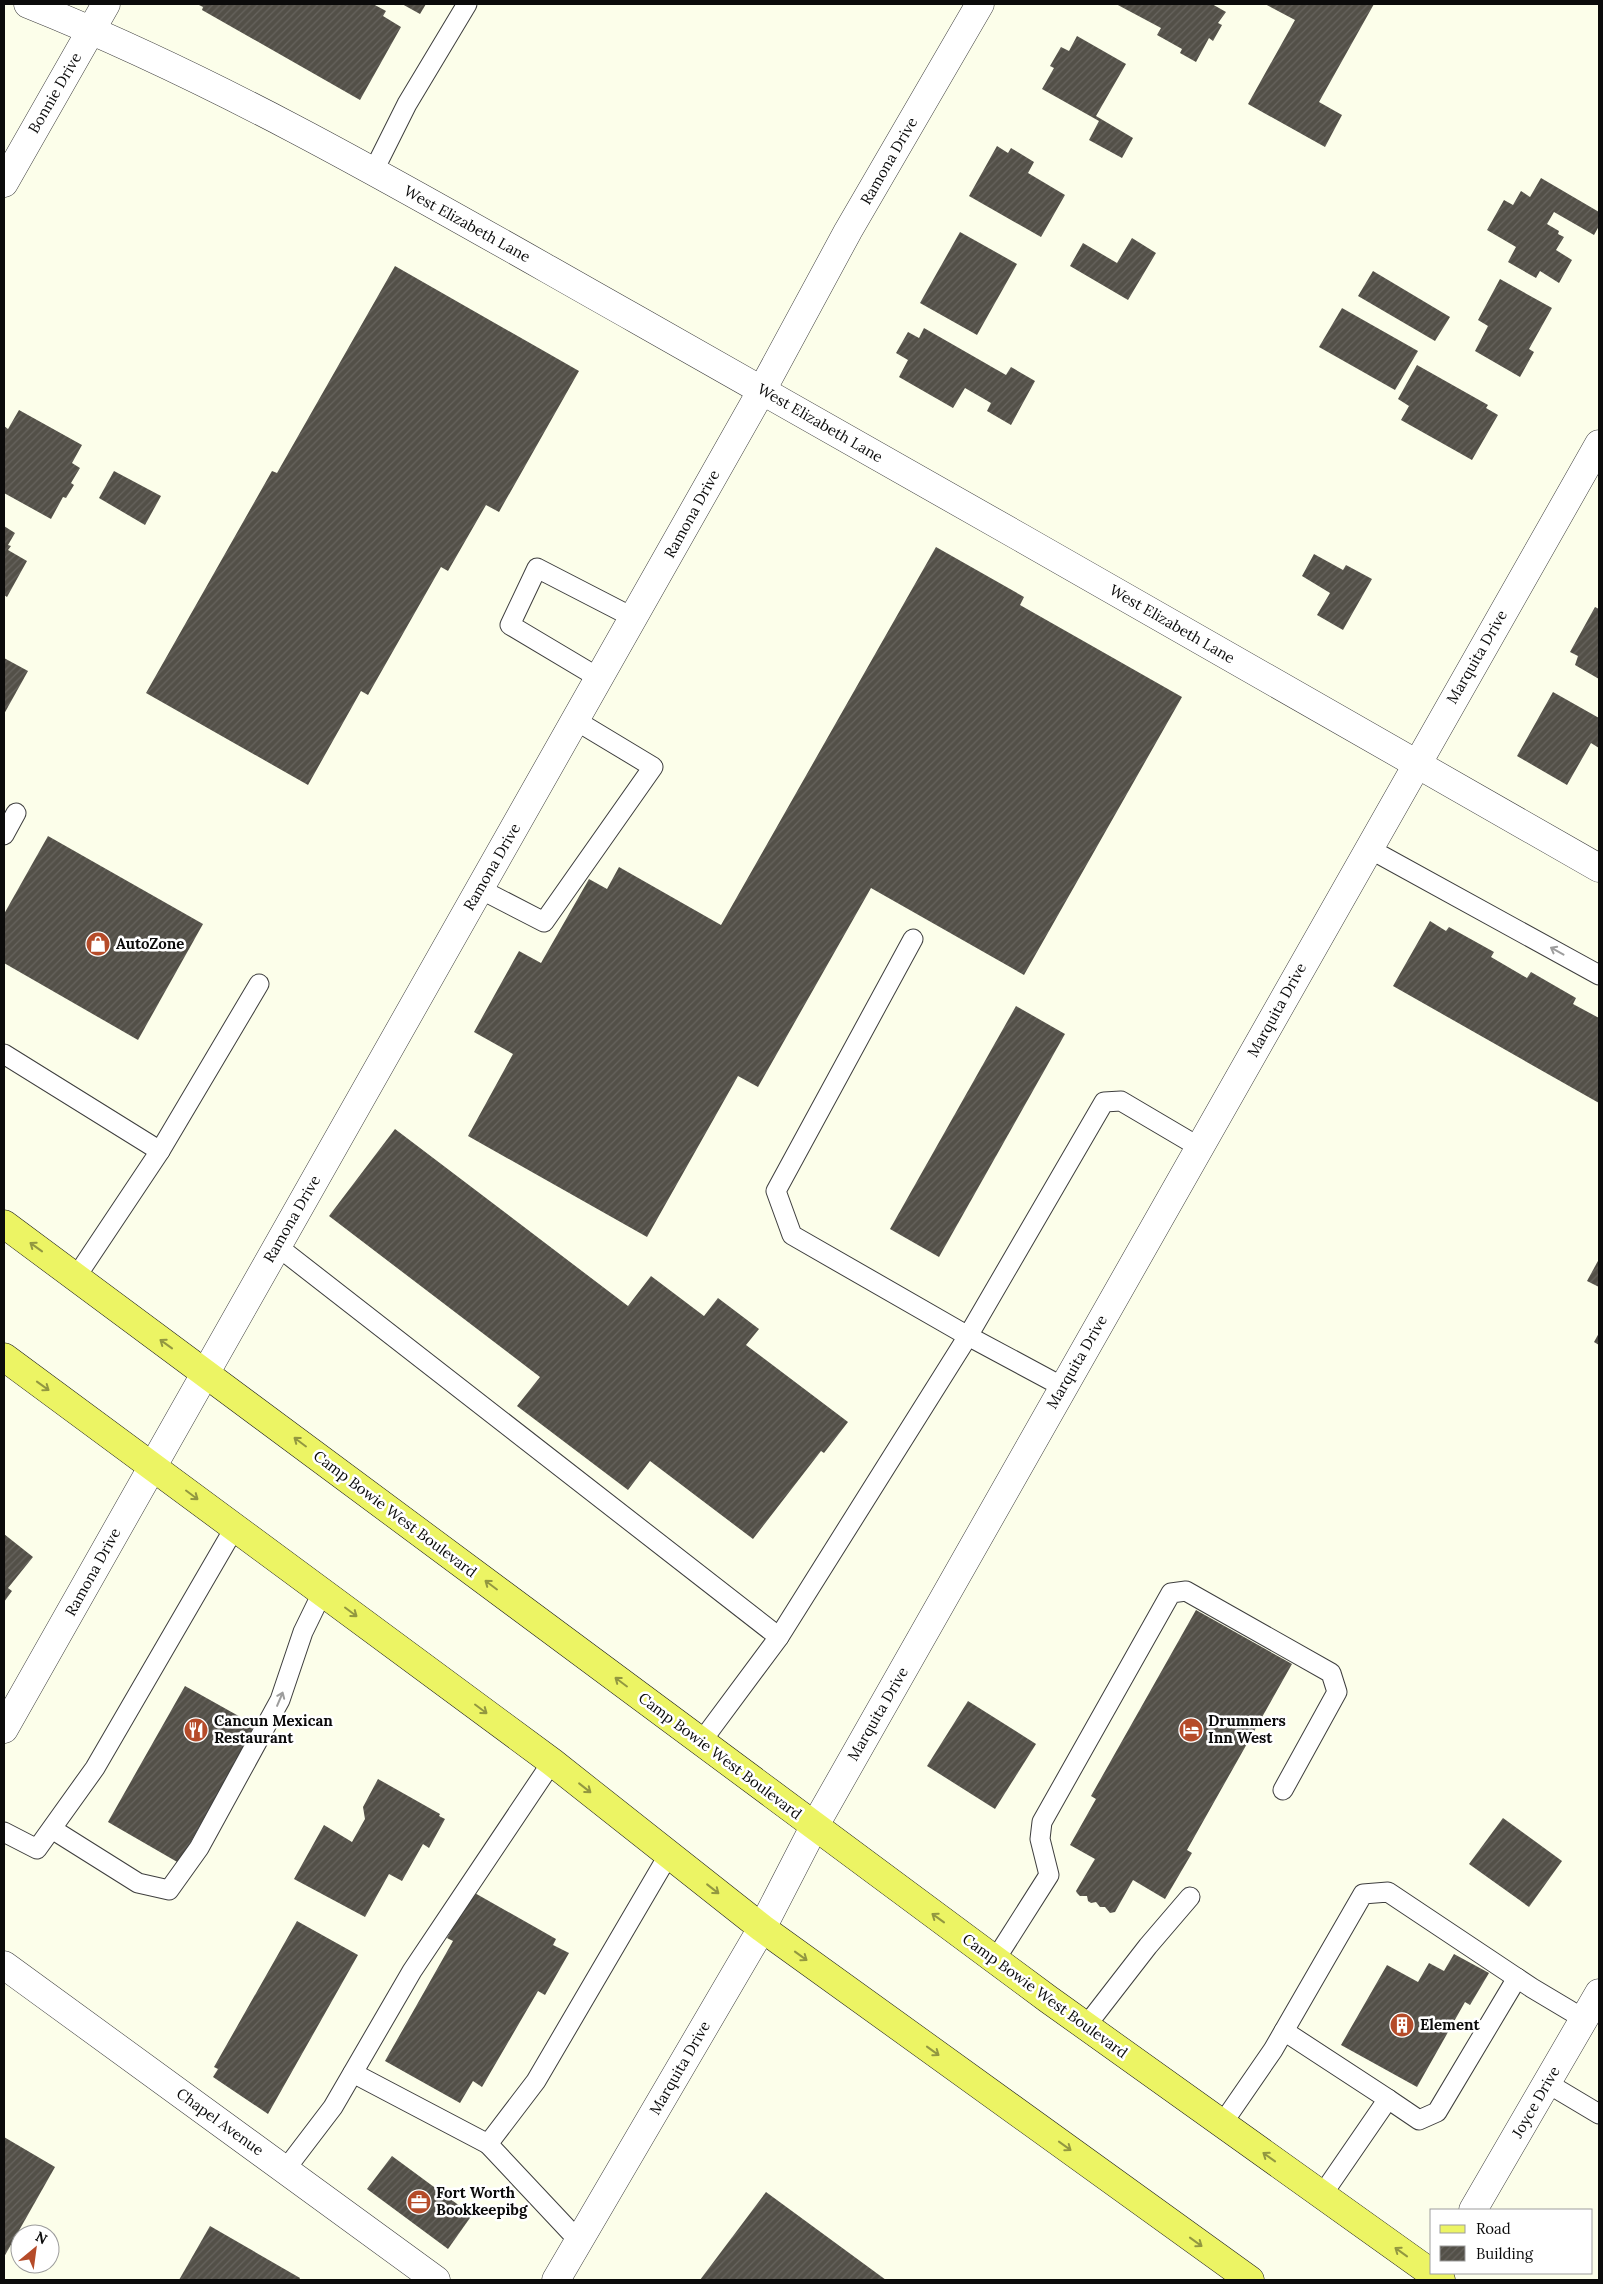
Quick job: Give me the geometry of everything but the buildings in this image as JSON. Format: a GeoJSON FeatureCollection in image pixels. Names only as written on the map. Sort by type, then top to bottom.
{"type":"FeatureCollection","features":[{"type":"Feature","properties":{"kind":"main road","name":"Camp Bowie West Boulevard"},"geometry":{"type":"LineString","coordinates":[[4,1224],[206,1372],[814,1827],[1222,2124],[1430,2270]]}},
{"type":"Feature","properties":{"kind":"main road"},"geometry":{"type":"LineString","coordinates":[[4,1357],[552,1762],[762,1928],[1250,2280]]}},
{"type":"Feature","properties":{"kind":"street","name":"West Elizabeth Lane"},"geometry":{"type":"LineString","coordinates":[[28,4],[91,29],[297,129],[762,390],[1599,868]]}},
{"type":"Feature","properties":{"kind":"street","name":"Bonnie Drive"},"geometry":{"type":"LineString","coordinates":[[4,183],[106,4]]}},
{"type":"Feature","properties":{"kind":"street","name":"Ramona Drive"},"geometry":{"type":"LineString","coordinates":[[4,1729],[634,618],[762,390],[848,230],[980,4]]}},
{"type":"Feature","properties":{"kind":"street","name":"Marquita Drive"},"geometry":{"type":"LineString","coordinates":[[556,2280],[762,1928],[814,1827],[1599,444]]}},
{"type":"Feature","properties":{"kind":"street","name":"Chapel Avenue"},"geometry":{"type":"LineString","coordinates":[[4,1965],[436,2280]]}},
{"type":"Feature","properties":{"kind":"street","name":"Joyce Drive"},"geometry":{"type":"LineString","coordinates":[[1474,2209],[1599,1993]]}},
{"type":"Feature","properties":{"kind":"lane"},"geometry":{"type":"LineString","coordinates":[[373,172],[407,104],[467,4]]}},
{"type":"Feature","properties":{"kind":"lane"},"geometry":{"type":"LineString","coordinates":[[599,678],[510,625],[537,568],[634,618]]}},
{"type":"Feature","properties":{"kind":"lane"},"geometry":{"type":"LineString","coordinates":[[480,888],[544,922],[653,767],[576,720]]}},
{"type":"Feature","properties":{"kind":"lane"},"geometry":{"type":"LineString","coordinates":[[4,835],[16,813]]}},
{"type":"Feature","properties":{"kind":"lane"},"geometry":{"type":"LineString","coordinates":[[1368,848],[1599,975]]}},
{"type":"Feature","properties":{"kind":"lane"},"geometry":{"type":"LineString","coordinates":[[913,939],[776,1191],[792,1236],[968,1336],[1063,1387]]}},
{"type":"Feature","properties":{"kind":"lane"},"geometry":{"type":"LineString","coordinates":[[76,1277],[160,1151],[259,984]]}},
{"type":"Feature","properties":{"kind":"lane"},"geometry":{"type":"LineString","coordinates":[[4,1054],[160,1151]]}},
{"type":"Feature","properties":{"kind":"lane"},"geometry":{"type":"LineString","coordinates":[[701,1742],[779,1637],[968,1336],[1104,1102],[1121,1101],[1199,1147]]}},
{"type":"Feature","properties":{"kind":"lane"},"geometry":{"type":"LineString","coordinates":[[277,1246],[779,1637]]}},
{"type":"Feature","properties":{"kind":"lane"},"geometry":{"type":"LineString","coordinates":[[4,1832],[37,1849],[95,1768],[234,1527]]}},
{"type":"Feature","properties":{"kind":"lane"},"geometry":{"type":"LineString","coordinates":[[52,1828],[138,1883],[169,1890],[200,1848],[280,1700],[303,1632],[322,1591]]}},
{"type":"Feature","properties":{"kind":"lane"},"geometry":{"type":"LineString","coordinates":[[996,1960],[1049,1875],[1040,1839],[1042,1822],[1171,1593],[1186,1591],[1331,1673],[1337,1692],[1283,1790]]}},
{"type":"Feature","properties":{"kind":"lane"},"geometry":{"type":"LineString","coordinates":[[285,2170],[333,2107],[412,1971],[552,1762]]}},
{"type":"Feature","properties":{"kind":"lane"},"geometry":{"type":"LineString","coordinates":[[488,2144],[536,2080],[669,1854]]}},
{"type":"Feature","properties":{"kind":"lane"},"geometry":{"type":"LineString","coordinates":[[1222,2124],[1273,2050],[1364,1894],[1388,1892],[1517,1978],[1584,2019]]}},
{"type":"Feature","properties":{"kind":"lane"},"geometry":{"type":"LineString","coordinates":[[1086,2026],[1148,1946],[1190,1897]]}},
{"type":"Feature","properties":{"kind":"lane"},"geometry":{"type":"LineString","coordinates":[[1284,2031],[1419,2120],[1437,2112],[1517,1978]]}},
{"type":"Feature","properties":{"kind":"lane"},"geometry":{"type":"LineString","coordinates":[[353,2073],[488,2144],[578,2240]]}},
{"type":"Feature","properties":{"kind":"lane"},"geometry":{"type":"LineString","coordinates":[[1547,2084],[1599,2114]]}},
{"type":"Feature","properties":{"kind":"lane"},"geometry":{"type":"LineString","coordinates":[[1322,2195],[1388,2099]]}},
{"type":"Feature","properties":{"kind":"place","name":"AutoZone"},"geometry":{"type":"Point","coordinates":[98,944]}},
{"type":"Feature","properties":{"kind":"place","name":"Cancun Mexican Restaurant"},"geometry":{"type":"Point","coordinates":[196,1730]}},
{"type":"Feature","properties":{"kind":"place","name":"Drummers Inn West"},"geometry":{"type":"Point","coordinates":[1191,1730]}},
{"type":"Feature","properties":{"kind":"place","name":"Element"},"geometry":{"type":"Point","coordinates":[1402,2025]}},
{"type":"Feature","properties":{"kind":"place","name":"Fort Worth Bookkeepibg"},"geometry":{"type":"Point","coordinates":[419,2202]}}]}
